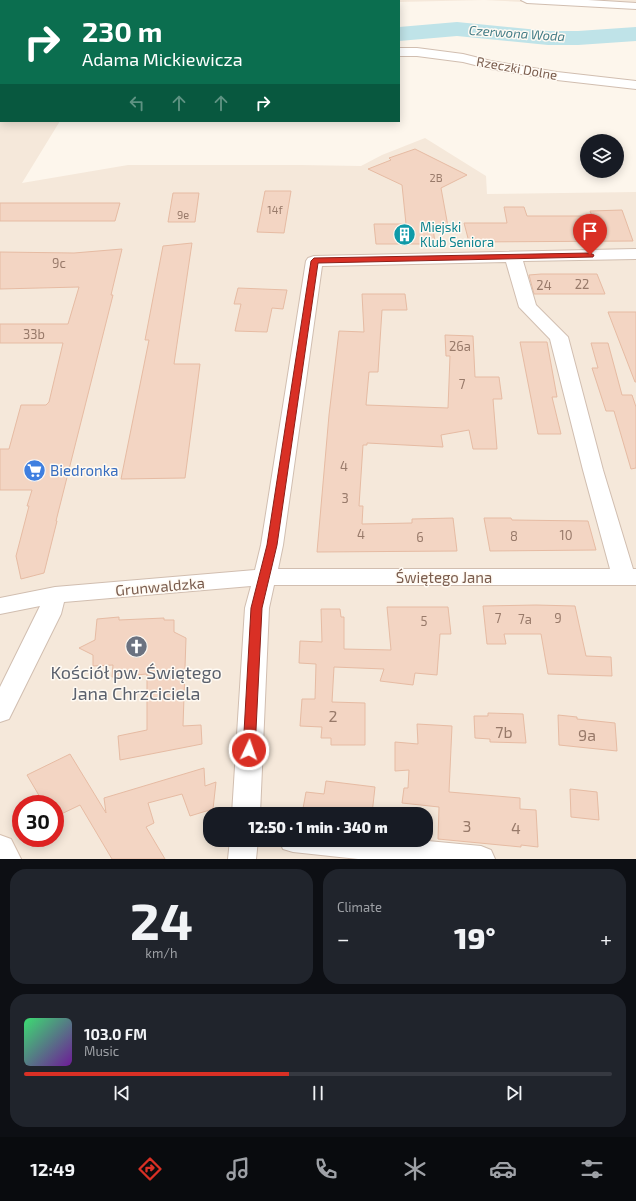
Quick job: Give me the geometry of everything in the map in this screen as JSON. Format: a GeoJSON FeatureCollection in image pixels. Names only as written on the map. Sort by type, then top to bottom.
{"type":"FeatureCollection","features":[{"type":"Feature","properties":{"kind":"main road"},"geometry":{"type":"LineString","coordinates":[[0,848],[5,859]]}},
{"type":"Feature","properties":{"kind":"street"},"geometry":{"type":"LineString","coordinates":[[526,0],[636,6]]}},
{"type":"Feature","properties":{"kind":"street","name":"Rzeczki Dolne"},"geometry":{"type":"LineString","coordinates":[[400,52],[417,52],[463,58],[491,65],[557,76],[636,85]]}},
{"type":"Feature","properties":{"kind":"street"},"geometry":{"type":"LineString","coordinates":[[246,807],[257,608],[272,545],[314,261],[636,254]]}},
{"type":"Feature","properties":{"kind":"street","name":"Świętego Jana"},"geometry":{"type":"LineString","coordinates":[[265,577],[630,577],[593,470],[559,337],[528,307],[513,256]]}},
{"type":"Feature","properties":{"kind":"street","name":"Grunwaldzka"},"geometry":{"type":"LineString","coordinates":[[0,606],[55,595],[265,577]]}},
{"type":"Feature","properties":{"kind":"street"},"geometry":{"type":"LineString","coordinates":[[0,712],[49,614],[55,595]]}},
{"type":"Feature","properties":{"kind":"street"},"geometry":{"type":"LineString","coordinates":[[242,859],[243,847]]}},
{"type":"Feature","properties":{"kind":"street"},"geometry":{"type":"LineString","coordinates":[[362,847],[481,859]]}},
{"type":"Feature","properties":{"kind":"shaded area"},"geometry":{"type":"Polygon","coordinates":[[[400,0],[484,0],[400,2],[400,0]]]}},
{"type":"Feature","properties":{"kind":"shaded area"},"geometry":{"type":"Polygon","coordinates":[[[484,0],[636,0],[636,8],[484,0]]]}},
{"type":"Feature","properties":{"kind":"shaded area"},"geometry":{"type":"Polygon","coordinates":[[[0,122],[59,122],[22,183],[128,165],[361,166],[382,155],[425,138],[486,176],[487,194],[636,192],[636,859],[0,859],[0,122]]]}},
{"type":"Feature","properties":{"kind":"building"},"geometry":{"type":"Polygon","coordinates":[[[415,149],[467,175],[441,188],[449,232],[433,227],[435,244],[376,244],[374,224],[406,224],[402,185],[368,169],[391,160],[389,158],[415,149]]]}},
{"type":"Feature","properties":{"kind":"building"},"geometry":{"type":"Polygon","coordinates":[[[265,191],[291,191],[284,233],[257,232],[265,191]]]}},
{"type":"Feature","properties":{"kind":"building"},"geometry":{"type":"Polygon","coordinates":[[[173,193],[199,193],[195,222],[168,222],[173,193]]]}},
{"type":"Feature","properties":{"kind":"building"},"geometry":{"type":"Polygon","coordinates":[[[0,203],[120,203],[115,221],[0,221],[0,203]]]}},
{"type":"Feature","properties":{"kind":"building"},"geometry":{"type":"Polygon","coordinates":[[[504,207],[524,207],[527,216],[592,216],[590,211],[622,210],[633,241],[469,242],[464,223],[507,223],[504,207]]]}},
{"type":"Feature","properties":{"kind":"building"},"geometry":{"type":"Polygon","coordinates":[[[192,243],[174,364],[200,364],[185,478],[121,479],[149,340],[145,340],[163,246],[192,243]]]}},
{"type":"Feature","properties":{"kind":"building"},"geometry":{"type":"Polygon","coordinates":[[[122,249],[111,295],[113,295],[44,573],[21,579],[16,556],[32,490],[0,490],[0,449],[9,449],[21,405],[46,405],[49,402],[63,343],[0,343],[0,324],[68,324],[79,287],[0,289],[0,252],[74,253],[122,249]]]}},
{"type":"Feature","properties":{"kind":"building"},"geometry":{"type":"Polygon","coordinates":[[[597,274],[605,294],[534,294],[529,275],[597,274]]]}},
{"type":"Feature","properties":{"kind":"building"},"geometry":{"type":"Polygon","coordinates":[[[238,288],[287,290],[283,309],[272,308],[267,332],[235,331],[241,304],[234,304],[238,288]]]}},
{"type":"Feature","properties":{"kind":"building"},"geometry":{"type":"Polygon","coordinates":[[[362,294],[405,294],[407,310],[382,310],[378,372],[369,372],[366,405],[448,408],[450,356],[446,356],[445,335],[473,336],[475,377],[499,377],[502,399],[493,399],[497,449],[473,449],[469,430],[441,435],[443,447],[367,443],[367,445],[363,445],[359,506],[363,506],[362,524],[412,523],[412,519],[453,518],[457,551],[317,552],[329,415],[339,331],[364,332],[362,294]]]}},
{"type":"Feature","properties":{"kind":"building"},"geometry":{"type":"Polygon","coordinates":[[[608,312],[636,312],[636,382],[635,382],[608,312]]]}},
{"type":"Feature","properties":{"kind":"building"},"geometry":{"type":"Polygon","coordinates":[[[520,342],[547,342],[557,397],[552,397],[561,434],[538,434],[520,342]]]}},
{"type":"Feature","properties":{"kind":"building"},"geometry":{"type":"Polygon","coordinates":[[[591,343],[608,343],[622,395],[632,395],[636,407],[636,468],[631,469],[614,411],[606,411],[592,368],[598,368],[591,343]]]}},
{"type":"Feature","properties":{"kind":"building"},"geometry":{"type":"Polygon","coordinates":[[[484,518],[588,521],[596,550],[490,551],[484,518]]]}},
{"type":"Feature","properties":{"kind":"building"},"geometry":{"type":"Polygon","coordinates":[[[483,606],[575,606],[586,656],[611,657],[612,676],[548,674],[541,634],[504,634],[506,644],[487,644],[483,606]]]}},
{"type":"Feature","properties":{"kind":"building"},"geometry":{"type":"Polygon","coordinates":[[[387,607],[448,607],[451,634],[440,634],[437,675],[415,673],[413,685],[380,681],[384,669],[334,667],[332,702],[365,703],[365,745],[331,745],[331,738],[321,738],[322,727],[300,726],[302,699],[315,699],[316,664],[299,663],[300,641],[322,642],[321,609],[340,609],[341,617],[344,617],[344,649],[391,650],[387,607]]]}},
{"type":"Feature","properties":{"kind":"building"},"geometry":{"type":"Polygon","coordinates":[[[119,617],[119,620],[164,618],[164,620],[174,620],[174,632],[186,638],[183,726],[201,725],[202,744],[120,760],[118,736],[147,730],[147,674],[112,677],[113,665],[93,666],[93,655],[79,648],[95,640],[97,619],[119,617]]]}},
{"type":"Feature","properties":{"kind":"building"},"geometry":{"type":"Polygon","coordinates":[[[488,713],[523,714],[526,743],[490,742],[490,739],[475,738],[474,716],[488,716],[488,713]]]}},
{"type":"Feature","properties":{"kind":"building"},"geometry":{"type":"Polygon","coordinates":[[[558,715],[577,717],[577,719],[615,723],[617,751],[559,745],[558,715]]]}},
{"type":"Feature","properties":{"kind":"building"},"geometry":{"type":"Polygon","coordinates":[[[417,724],[452,726],[449,792],[520,798],[520,809],[536,810],[538,847],[521,845],[521,847],[438,839],[439,807],[402,803],[404,788],[408,788],[409,770],[395,771],[395,742],[418,744],[417,724]]]}},
{"type":"Feature","properties":{"kind":"building"},"geometry":{"type":"Polygon","coordinates":[[[70,754],[106,813],[104,798],[204,768],[205,786],[216,782],[213,807],[203,807],[203,812],[190,816],[182,794],[148,803],[154,823],[146,827],[165,859],[112,859],[80,805],[64,813],[64,795],[39,795],[27,775],[70,754]]]}},
{"type":"Feature","properties":{"kind":"building"},"geometry":{"type":"Polygon","coordinates":[[[326,781],[375,787],[373,807],[303,807],[306,792],[324,794],[326,781]]]}},
{"type":"Feature","properties":{"kind":"building"},"geometry":{"type":"Polygon","coordinates":[[[570,789],[597,792],[599,820],[571,817],[570,789]]]}},
{"type":"Feature","properties":{"kind":"waterway","name":"Czerwona Woda"},"geometry":{"type":"LineString","coordinates":[[400,34],[457,29],[548,38],[578,38],[636,34]]}},
{"type":"Feature","properties":{"kind":"place","name":"Miejski Klub Seniora"},"geometry":{"type":"Point","coordinates":[404,234]}},
{"type":"Feature","properties":{"kind":"place","name":"Biedronka"},"geometry":{"type":"Point","coordinates":[34,470]}},
{"type":"Feature","properties":{"kind":"place","name":"Kościół pw. Świętego Jana Chrzciciela"},"geometry":{"type":"Point","coordinates":[136,647]}},
{"type":"Feature","properties":{"kind":"route"},"geometry":{"type":"LineString","coordinates":[[249,750],[257,608],[272,545],[314,261],[590,255]]}}]}
